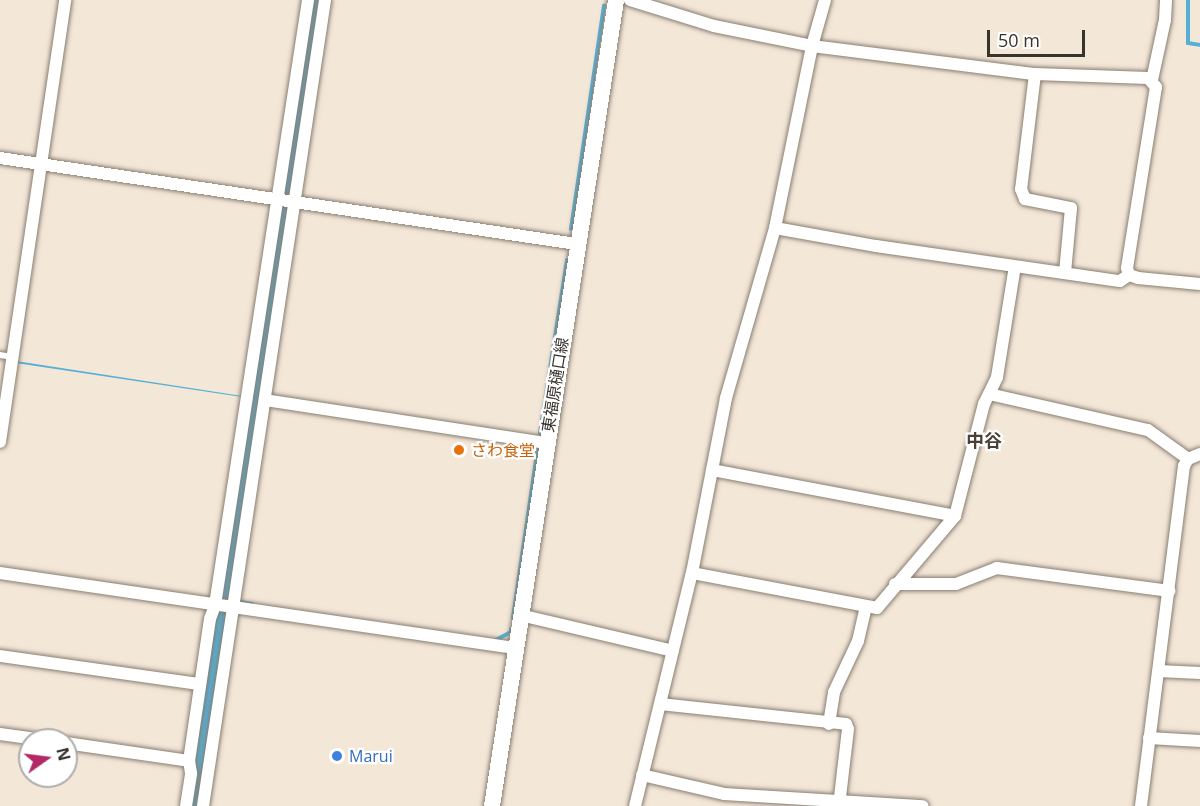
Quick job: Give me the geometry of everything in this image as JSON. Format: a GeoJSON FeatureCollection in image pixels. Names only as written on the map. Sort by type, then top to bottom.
{"type":"FeatureCollection","features":[{"type":"Feature","properties":{"kind":"main road","name":"東福原樋口線"},"geometry":{"type":"LineString","coordinates":[[492,806],[576,244],[616,0]]}},
{"type":"Feature","properties":{"kind":"street"},"geometry":{"type":"LineString","coordinates":[[0,442],[6,356],[40,165],[65,0]]}},
{"type":"Feature","properties":{"kind":"street"},"geometry":{"type":"LineString","coordinates":[[186,806],[191,773],[189,761],[200,684],[210,619],[215,606],[308,0]]}},
{"type":"Feature","properties":{"kind":"street"},"geometry":{"type":"LineString","coordinates":[[203,806],[324,0]]}},
{"type":"Feature","properties":{"kind":"street"},"geometry":{"type":"LineString","coordinates":[[630,0],[714,26],[812,46],[1035,74],[1152,80],[1156,87],[1126,268],[1129,275]]}},
{"type":"Feature","properties":{"kind":"street"},"geometry":{"type":"LineString","coordinates":[[635,806],[692,573],[726,398],[775,228],[812,46],[825,0]]}},
{"type":"Feature","properties":{"kind":"street"},"geometry":{"type":"LineString","coordinates":[[1152,80],[1165,20],[1166,0]]}},
{"type":"Feature","properties":{"kind":"street"},"geometry":{"type":"LineString","coordinates":[[1035,74],[1022,189],[1025,199],[1071,208],[1065,273]]}},
{"type":"Feature","properties":{"kind":"street"},"geometry":{"type":"LineString","coordinates":[[0,158],[294,204],[576,244]]}},
{"type":"Feature","properties":{"kind":"street"},"geometry":{"type":"LineString","coordinates":[[775,228],[1120,281],[1129,275],[1200,284]]}},
{"type":"Feature","properties":{"kind":"street"},"geometry":{"type":"LineString","coordinates":[[692,573],[877,608],[955,516],[984,404],[997,377],[1015,266]]}},
{"type":"Feature","properties":{"kind":"street"},"geometry":{"type":"LineString","coordinates":[[989,394],[1148,430],[1194,456],[1184,466],[1141,806]]}},
{"type":"Feature","properties":{"kind":"street"},"geometry":{"type":"LineString","coordinates":[[265,400],[546,443]]}},
{"type":"Feature","properties":{"kind":"street"},"geometry":{"type":"LineString","coordinates":[[712,470],[955,516]]}},
{"type":"Feature","properties":{"kind":"street"},"geometry":{"type":"LineString","coordinates":[[895,584],[956,584],[997,568],[1169,591]]}},
{"type":"Feature","properties":{"kind":"street"},"geometry":{"type":"LineString","coordinates":[[0,573],[515,648]]}},
{"type":"Feature","properties":{"kind":"street"},"geometry":{"type":"LineString","coordinates":[[829,724],[834,692],[858,640],[866,606]]}},
{"type":"Feature","properties":{"kind":"street"},"geometry":{"type":"LineString","coordinates":[[520,615],[673,651]]}},
{"type":"Feature","properties":{"kind":"street"},"geometry":{"type":"LineString","coordinates":[[0,656],[200,684]]}},
{"type":"Feature","properties":{"kind":"street"},"geometry":{"type":"LineString","coordinates":[[1159,671],[1200,673]]}},
{"type":"Feature","properties":{"kind":"street"},"geometry":{"type":"LineString","coordinates":[[660,704],[829,724],[846,724],[849,729],[839,803]]}},
{"type":"Feature","properties":{"kind":"street"},"geometry":{"type":"LineString","coordinates":[[0,734],[18,736]]}},
{"type":"Feature","properties":{"kind":"street"},"geometry":{"type":"LineString","coordinates":[[1149,738],[1200,741]]}},
{"type":"Feature","properties":{"kind":"street"},"geometry":{"type":"LineString","coordinates":[[78,745],[189,761]]}},
{"type":"Feature","properties":{"kind":"street"},"geometry":{"type":"LineString","coordinates":[[642,775],[724,794],[839,803],[923,806]]}},
{"type":"Feature","properties":{"kind":"water"},"geometry":{"type":"Polygon","coordinates":[[[16,361],[242,396],[242,397],[16,363],[16,361]]]}},
{"type":"Feature","properties":{"kind":"waterway"},"geometry":{"type":"LineString","coordinates":[[195,806],[314,0]]}},
{"type":"Feature","properties":{"kind":"waterway"},"geometry":{"type":"LineString","coordinates":[[1188,0],[1188,43],[1200,45]]}},
{"type":"Feature","properties":{"kind":"waterway"},"geometry":{"type":"LineString","coordinates":[[571,229],[604,5]]}},
{"type":"Feature","properties":{"kind":"waterway"},"geometry":{"type":"LineString","coordinates":[[540,433],[567,260]]}},
{"type":"Feature","properties":{"kind":"waterway"},"geometry":{"type":"LineString","coordinates":[[513,618],[538,446]]}},
{"type":"Feature","properties":{"kind":"waterway"},"geometry":{"type":"LineString","coordinates":[[241,602],[252,604]]}},
{"type":"Feature","properties":{"kind":"waterway"},"geometry":{"type":"LineString","coordinates":[[494,641],[511,632],[511,629]]}},
{"type":"Feature","properties":{"kind":"place","name":"さわ食堂"},"geometry":{"type":"Point","coordinates":[459,450]}},
{"type":"Feature","properties":{"kind":"place","name":"Marui"},"geometry":{"type":"Point","coordinates":[337,756]}},
{"type":"Feature","properties":{"kind":"district","name":"中谷"},"geometry":{"type":"Point","coordinates":[984,440]}}]}
